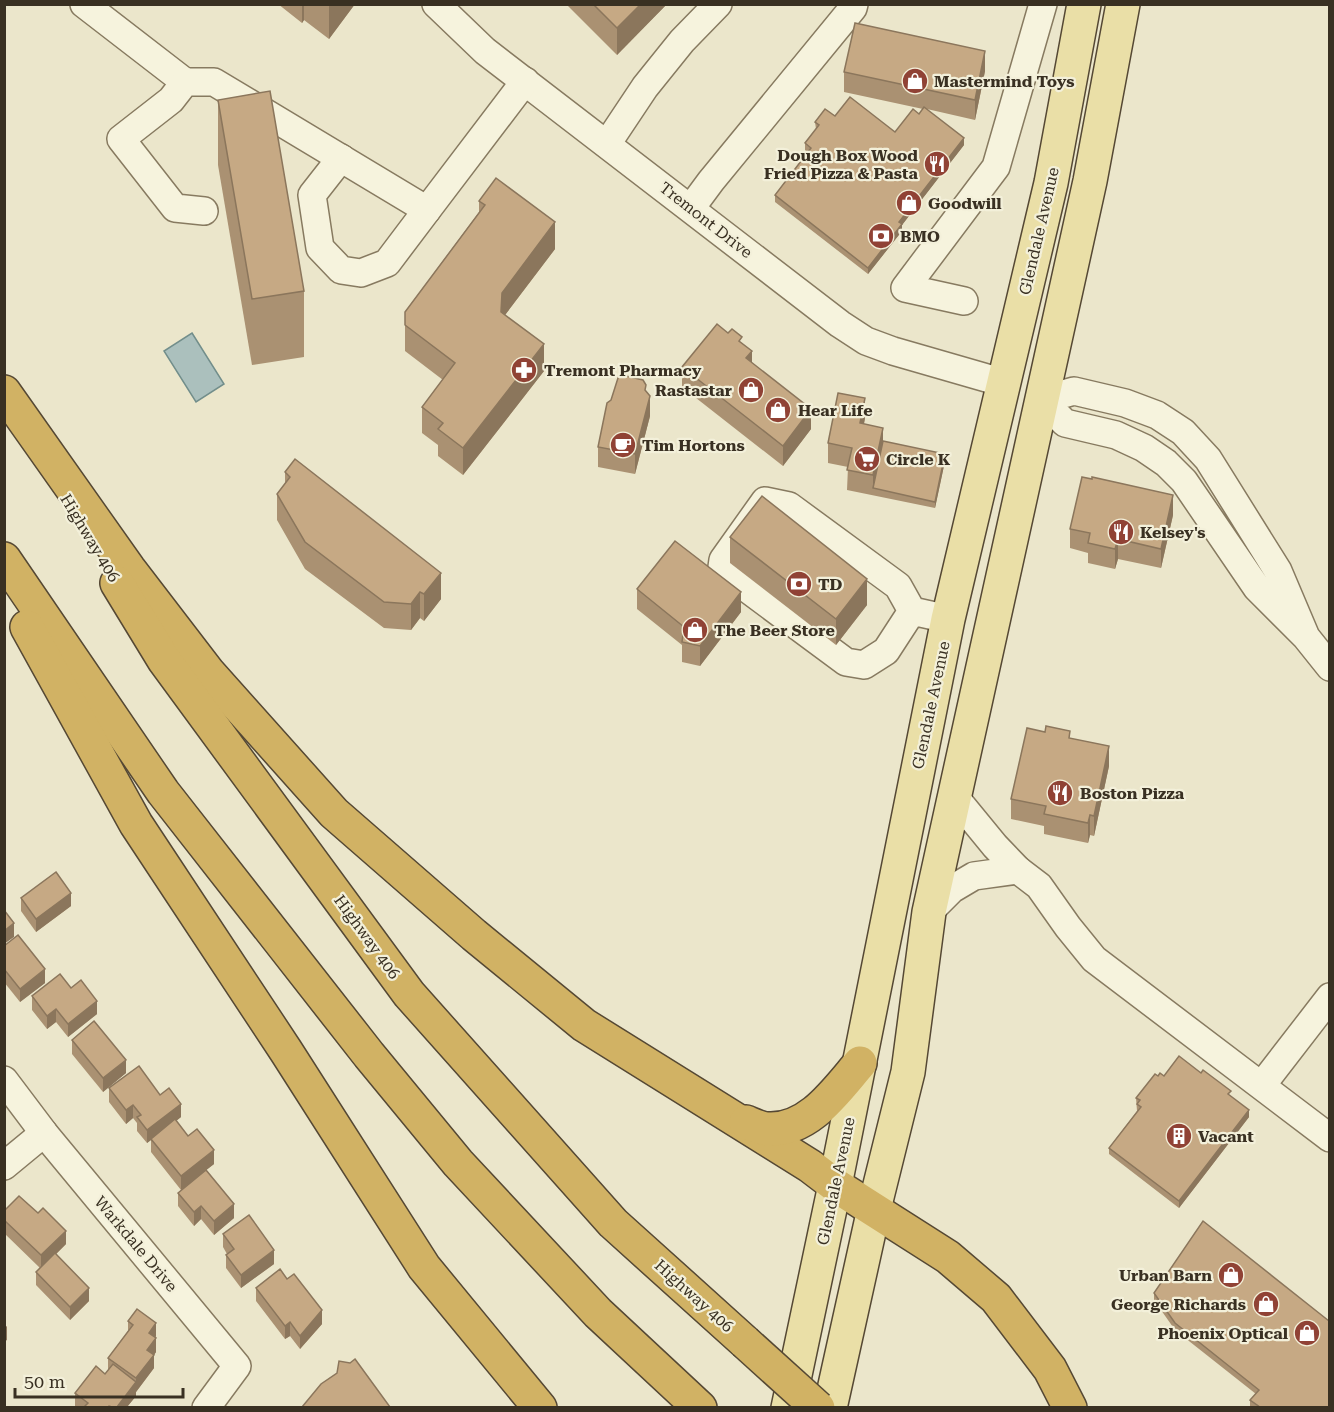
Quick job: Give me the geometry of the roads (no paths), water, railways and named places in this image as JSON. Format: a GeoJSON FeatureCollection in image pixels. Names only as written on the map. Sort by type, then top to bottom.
{"type":"FeatureCollection","features":[{"type":"Feature","properties":{"kind":"highway"},"geometry":{"type":"LineString","coordinates":[[4,394],[129,569],[208,672],[334,813],[474,936],[584,1025],[948,1257],[996,1298],[1050,1369],[1070,1407]]}},
{"type":"Feature","properties":{"kind":"highway","name":"Highway 406"},"geometry":{"type":"LineString","coordinates":[[4,394],[164,660],[409,994],[613,1223],[818,1407]]}},
{"type":"Feature","properties":{"kind":"highway"},"geometry":{"type":"LineString","coordinates":[[4,560],[163,792],[376,1064],[458,1163],[598,1313],[700,1407]]}},
{"type":"Feature","properties":{"kind":"highway"},"geometry":{"type":"LineString","coordinates":[[4,585],[135,824],[286,1051],[424,1267],[540,1407]]}},
{"type":"Feature","properties":{"kind":"highway"},"geometry":{"type":"LineString","coordinates":[[724,1114],[766,1129],[782,1128],[801,1121],[816,1111],[860,1063]]}},
{"type":"Feature","properties":{"kind":"main road","name":"Glendale Avenue"},"geometry":{"type":"LineString","coordinates":[[788,1407],[836,1185],[948,619],[1051,183],[1084,4]]}},
{"type":"Feature","properties":{"kind":"main road"},"geometry":{"type":"LineString","coordinates":[[830,1407],[874,1209],[908,1072],[929,912],[1090,181],[1123,4]]}},
{"type":"Feature","properties":{"kind":"main road"},"geometry":{"type":"LineString","coordinates":[[1004,383],[1042,400]]}},
{"type":"Feature","properties":{"kind":"street"},"geometry":{"type":"LineString","coordinates":[[84,4],[185,82],[214,82],[427,210]]}},
{"type":"Feature","properties":{"kind":"street","name":"Tremont Drive"},"geometry":{"type":"LineString","coordinates":[[436,4],[485,51],[840,324],[866,341],[893,351],[1004,383]]}},
{"type":"Feature","properties":{"kind":"street"},"geometry":{"type":"LineString","coordinates":[[607,144],[645,87],[682,41],[718,4]]}},
{"type":"Feature","properties":{"kind":"street"},"geometry":{"type":"LineString","coordinates":[[691,208],[854,8],[854,4]]}},
{"type":"Feature","properties":{"kind":"street"},"geometry":{"type":"LineString","coordinates":[[964,301],[905,288],[996,166],[1043,4]]}},
{"type":"Feature","properties":{"kind":"street"},"geometry":{"type":"LineString","coordinates":[[341,158],[312,195],[320,248],[341,270],[362,273],[387,263],[525,81]]}},
{"type":"Feature","properties":{"kind":"street"},"geometry":{"type":"LineString","coordinates":[[185,82],[171,100],[122,140],[175,208],[204,211]]}},
{"type":"Feature","properties":{"kind":"street"},"geometry":{"type":"LineString","coordinates":[[1042,400],[1065,423],[1116,435],[1144,448],[1166,463],[1184,481],[1257,588],[1306,637],[1329,667]]}},
{"type":"Feature","properties":{"kind":"street"},"geometry":{"type":"LineString","coordinates":[[912,610],[886,651],[864,665],[846,662],[726,573],[722,567],[723,560],[765,501],[789,506],[898,586],[912,610],[948,619]]}},
{"type":"Feature","properties":{"kind":"street"},"geometry":{"type":"LineString","coordinates":[[954,796],[983,833],[1018,870],[1039,886],[1094,959],[1329,1138]]}},
{"type":"Feature","properties":{"kind":"street"},"geometry":{"type":"LineString","coordinates":[[929,912],[952,889],[974,876],[1018,870]]}},
{"type":"Feature","properties":{"kind":"street"},"geometry":{"type":"LineString","coordinates":[[1262,1085],[1329,997]]}},
{"type":"Feature","properties":{"kind":"street","name":"Warkdale Drive"},"geometry":{"type":"LineString","coordinates":[[4,1080],[44,1133],[237,1366],[206,1407]]}},
{"type":"Feature","properties":{"kind":"street"},"geometry":{"type":"LineString","coordinates":[[4,1166],[44,1133]]}},
{"type":"Feature","properties":{"kind":"place","name":"Mastermind Toys"},"geometry":{"type":"Point","coordinates":[915,81]}},
{"type":"Feature","properties":{"kind":"place","name":"Dough Box Wood Fried Pizza & Pasta"},"geometry":{"type":"Point","coordinates":[937,164]}},
{"type":"Feature","properties":{"kind":"place","name":"Goodwill"},"geometry":{"type":"Point","coordinates":[909,203]}},
{"type":"Feature","properties":{"kind":"place","name":"BMO"},"geometry":{"type":"Point","coordinates":[881,236]}},
{"type":"Feature","properties":{"kind":"place","name":"Tremont Pharmacy"},"geometry":{"type":"Point","coordinates":[524,370]}},
{"type":"Feature","properties":{"kind":"place","name":"Rastastar"},"geometry":{"type":"Point","coordinates":[751,390]}},
{"type":"Feature","properties":{"kind":"place","name":"Hear Life"},"geometry":{"type":"Point","coordinates":[778,410]}},
{"type":"Feature","properties":{"kind":"place","name":"Tim Hortons"},"geometry":{"type":"Point","coordinates":[623,445]}},
{"type":"Feature","properties":{"kind":"place","name":"Circle K"},"geometry":{"type":"Point","coordinates":[867,459]}},
{"type":"Feature","properties":{"kind":"place","name":"Kelsey's"},"geometry":{"type":"Point","coordinates":[1121,532]}},
{"type":"Feature","properties":{"kind":"place","name":"TD"},"geometry":{"type":"Point","coordinates":[799,584]}},
{"type":"Feature","properties":{"kind":"place","name":"The Beer Store"},"geometry":{"type":"Point","coordinates":[695,630]}},
{"type":"Feature","properties":{"kind":"place","name":"Boston Pizza"},"geometry":{"type":"Point","coordinates":[1060,793]}},
{"type":"Feature","properties":{"kind":"place","name":"Vacant"},"geometry":{"type":"Point","coordinates":[1179,1136]}},
{"type":"Feature","properties":{"kind":"place","name":"Urban Barn"},"geometry":{"type":"Point","coordinates":[1231,1275]}},
{"type":"Feature","properties":{"kind":"place","name":"George Richards"},"geometry":{"type":"Point","coordinates":[1266,1304]}},
{"type":"Feature","properties":{"kind":"place","name":"Phoenix Optical"},"geometry":{"type":"Point","coordinates":[1307,1333]}}]}
